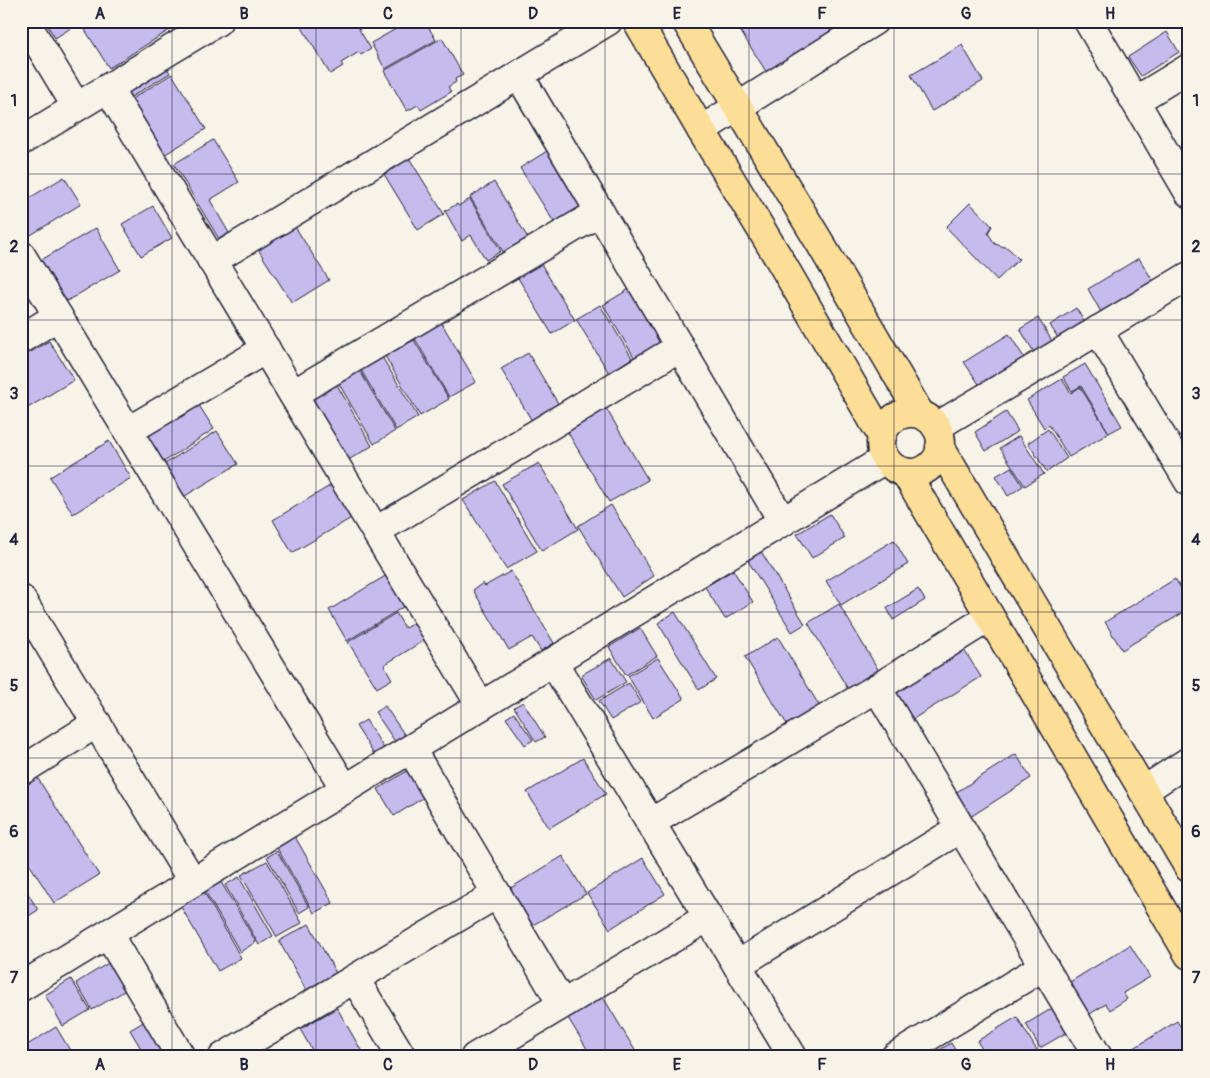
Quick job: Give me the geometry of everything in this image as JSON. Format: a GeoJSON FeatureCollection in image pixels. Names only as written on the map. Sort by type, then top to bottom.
{"type":"FeatureCollection","features":[{"type":"Feature","properties":{"kind":"main road"},"geometry":{"type":"LineString","coordinates":[[637,21],[781,262],[891,456],[990,616],[1189,955]]}},
{"type":"Feature","properties":{"kind":"main road"},"geometry":{"type":"LineString","coordinates":[[686,21],[932,430],[1189,868]]}},
{"type":"Feature","properties":{"kind":"main road"},"geometry":{"type":"LineString","coordinates":[[906,413],[932,430],[935,460],[928,467],[916,473],[891,456],[886,425],[894,418],[906,413]]}},
{"type":"Feature","properties":{"kind":"street"},"geometry":{"type":"LineString","coordinates":[[25,21],[76,106]]}},
{"type":"Feature","properties":{"kind":"street"},"geometry":{"type":"LineString","coordinates":[[21,141],[218,21]]}},
{"type":"Feature","properties":{"kind":"street"},"geometry":{"type":"LineString","coordinates":[[212,261],[608,21]]}},
{"type":"Feature","properties":{"kind":"street"},"geometry":{"type":"LineString","coordinates":[[701,130],[874,21]]}},
{"type":"Feature","properties":{"kind":"street"},"geometry":{"type":"LineString","coordinates":[[1088,21],[1189,193]]}},
{"type":"Feature","properties":{"kind":"street"},"geometry":{"type":"LineString","coordinates":[[1135,101],[1189,68]]}},
{"type":"Feature","properties":{"kind":"street"},"geometry":{"type":"LineString","coordinates":[[519,75],[783,522]]}},
{"type":"Feature","properties":{"kind":"street"},"geometry":{"type":"LineString","coordinates":[[108,88],[481,706]]}},
{"type":"Feature","properties":{"kind":"street"},"geometry":{"type":"LineString","coordinates":[[293,394],[600,212]]}},
{"type":"Feature","properties":{"kind":"street"},"geometry":{"type":"LineString","coordinates":[[21,255],[345,789]]}},
{"type":"Feature","properties":{"kind":"street"},"geometry":{"type":"LineString","coordinates":[[932,430],[1189,276]]}},
{"type":"Feature","properties":{"kind":"street"},"geometry":{"type":"LineString","coordinates":[[21,339],[58,316]]}},
{"type":"Feature","properties":{"kind":"street"},"geometry":{"type":"LineString","coordinates":[[1098,330],[1189,482]]}},
{"type":"Feature","properties":{"kind":"street"},"geometry":{"type":"LineString","coordinates":[[376,531],[680,347]]}},
{"type":"Feature","properties":{"kind":"street"},"geometry":{"type":"LineString","coordinates":[[128,431],[266,349]]}},
{"type":"Feature","properties":{"kind":"street"},"geometry":{"type":"LineString","coordinates":[[21,987],[891,456]]}},
{"type":"Feature","properties":{"kind":"street"},"geometry":{"type":"LineString","coordinates":[[21,599],[193,882]]}},
{"type":"Feature","properties":{"kind":"street"},"geometry":{"type":"LineString","coordinates":[[650,823],[877,688],[990,616]]}},
{"type":"Feature","properties":{"kind":"street"},"geometry":{"type":"LineString","coordinates":[[552,662],[793,1057]]}},
{"type":"Feature","properties":{"kind":"street"},"geometry":{"type":"LineString","coordinates":[[877,688],[1098,1057]]}},
{"type":"Feature","properties":{"kind":"street"},"geometry":{"type":"LineString","coordinates":[[21,770],[97,723]]}},
{"type":"Feature","properties":{"kind":"street"},"geometry":{"type":"LineString","coordinates":[[411,748],[562,1004]]}},
{"type":"Feature","properties":{"kind":"street"},"geometry":{"type":"LineString","coordinates":[[1144,791],[1189,761]]}},
{"type":"Feature","properties":{"kind":"street"},"geometry":{"type":"LineString","coordinates":[[737,965],[961,828]]}},
{"type":"Feature","properties":{"kind":"street"},"geometry":{"type":"LineString","coordinates":[[223,1057],[497,894]]}},
{"type":"Feature","properties":{"kind":"street"},"geometry":{"type":"LineString","coordinates":[[475,1057],[708,916]]}},
{"type":"Feature","properties":{"kind":"street"},"geometry":{"type":"LineString","coordinates":[[108,934],[181,1057]]}},
{"type":"Feature","properties":{"kind":"street"},"geometry":{"type":"LineString","coordinates":[[895,1057],[1044,966]]}},
{"type":"Feature","properties":{"kind":"street"},"geometry":{"type":"LineString","coordinates":[[355,979],[402,1057]]}},
{"type":"Feature","properties":{"kind":"building"},"geometry":{"type":"Polygon","coordinates":[[[45,21],[82,21],[55,38],[45,21]]]}},
{"type":"Feature","properties":{"kind":"building"},"geometry":{"type":"Polygon","coordinates":[[[88,21],[184,21],[109,68],[82,25],[88,21]]]}},
{"type":"Feature","properties":{"kind":"building"},"geometry":{"type":"Polygon","coordinates":[[[298,21],[354,21],[371,49],[361,55],[359,52],[341,63],[343,66],[330,74],[298,21]]]}},
{"type":"Feature","properties":{"kind":"building"},"geometry":{"type":"Polygon","coordinates":[[[410,21],[425,21],[436,40],[385,69],[371,43],[410,21]]]}},
{"type":"Feature","properties":{"kind":"building"},"geometry":{"type":"Polygon","coordinates":[[[734,21],[849,21],[767,73],[734,21]]]}},
{"type":"Feature","properties":{"kind":"building"},"geometry":{"type":"Polygon","coordinates":[[[1167,32],[1179,52],[1141,76],[1128,57],[1167,32]]]}},
{"type":"Feature","properties":{"kind":"building"},"geometry":{"type":"Polygon","coordinates":[[[442,38],[463,75],[455,79],[456,82],[448,87],[451,92],[421,110],[418,105],[407,111],[384,71],[442,38]]]}},
{"type":"Feature","properties":{"kind":"building"},"geometry":{"type":"Polygon","coordinates":[[[21,45],[27,55],[21,58],[21,45]]]}},
{"type":"Feature","properties":{"kind":"building"},"geometry":{"type":"Polygon","coordinates":[[[962,45],[983,81],[932,111],[911,75],[962,45]]]}},
{"type":"Feature","properties":{"kind":"building"},"geometry":{"type":"Polygon","coordinates":[[[163,62],[170,73],[131,97],[121,82],[163,62]]]}},
{"type":"Feature","properties":{"kind":"building"},"geometry":{"type":"Polygon","coordinates":[[[172,74],[206,129],[164,155],[130,100],[172,74]]]}},
{"type":"Feature","properties":{"kind":"building"},"geometry":{"type":"Polygon","coordinates":[[[213,140],[239,182],[210,200],[229,233],[219,239],[174,164],[213,140]]]}},
{"type":"Feature","properties":{"kind":"building"},"geometry":{"type":"Polygon","coordinates":[[[547,151],[584,210],[557,227],[520,168],[547,151]]]}},
{"type":"Feature","properties":{"kind":"building"},"geometry":{"type":"Polygon","coordinates":[[[409,158],[444,214],[418,230],[384,174],[409,158]]]}},
{"type":"Feature","properties":{"kind":"building"},"geometry":{"type":"Polygon","coordinates":[[[64,177],[81,204],[21,241],[21,203],[64,177]]]}},
{"type":"Feature","properties":{"kind":"building"},"geometry":{"type":"Polygon","coordinates":[[[494,182],[531,243],[507,258],[470,197],[494,182]]]}},
{"type":"Feature","properties":{"kind":"building"},"geometry":{"type":"Polygon","coordinates":[[[470,199],[501,251],[486,260],[471,235],[462,241],[445,211],[470,199]]]}},
{"type":"Feature","properties":{"kind":"building"},"geometry":{"type":"Polygon","coordinates":[[[970,203],[992,226],[988,233],[995,244],[1008,248],[1019,259],[997,280],[946,227],[970,203]]]}},
{"type":"Feature","properties":{"kind":"building"},"geometry":{"type":"Polygon","coordinates":[[[153,206],[172,238],[141,256],[122,224],[153,206]]]}},
{"type":"Feature","properties":{"kind":"building"},"geometry":{"type":"Polygon","coordinates":[[[292,222],[329,280],[292,303],[256,246],[292,222]]]}},
{"type":"Feature","properties":{"kind":"building"},"geometry":{"type":"Polygon","coordinates":[[[96,228],[120,270],[60,305],[36,263],[96,228]]]}},
{"type":"Feature","properties":{"kind":"building"},"geometry":{"type":"Polygon","coordinates":[[[1139,258],[1153,281],[1101,312],[1088,289],[1139,258]]]}},
{"type":"Feature","properties":{"kind":"building"},"geometry":{"type":"Polygon","coordinates":[[[538,259],[575,320],[552,334],[515,273],[538,259]]]}},
{"type":"Feature","properties":{"kind":"building"},"geometry":{"type":"Polygon","coordinates":[[[634,286],[672,348],[640,367],[603,305],[634,286]]]}},
{"type":"Feature","properties":{"kind":"building"},"geometry":{"type":"Polygon","coordinates":[[[600,305],[632,358],[609,373],[576,319],[600,305]]]}},
{"type":"Feature","properties":{"kind":"building"},"geometry":{"type":"Polygon","coordinates":[[[1076,308],[1084,321],[1058,338],[1050,325],[1076,308]]]}},
{"type":"Feature","properties":{"kind":"building"},"geometry":{"type":"Polygon","coordinates":[[[1038,318],[1052,341],[1034,352],[1020,329],[1038,318]]]}},
{"type":"Feature","properties":{"kind":"building"},"geometry":{"type":"Polygon","coordinates":[[[441,322],[476,382],[449,397],[414,337],[441,322]]]}},
{"type":"Feature","properties":{"kind":"building"},"geometry":{"type":"Polygon","coordinates":[[[1009,334],[1029,365],[985,393],[964,362],[1009,334]]]}},
{"type":"Feature","properties":{"kind":"building"},"geometry":{"type":"Polygon","coordinates":[[[414,340],[449,399],[420,416],[385,356],[414,340]]]}},
{"type":"Feature","properties":{"kind":"building"},"geometry":{"type":"Polygon","coordinates":[[[49,341],[74,380],[21,412],[21,358],[49,341]]]}},
{"type":"Feature","properties":{"kind":"building"},"geometry":{"type":"Polygon","coordinates":[[[528,353],[562,410],[535,426],[501,369],[528,353]]]}},
{"type":"Feature","properties":{"kind":"building"},"geometry":{"type":"Polygon","coordinates":[[[382,357],[418,417],[396,430],[361,370],[382,357]]]}},
{"type":"Feature","properties":{"kind":"building"},"geometry":{"type":"Polygon","coordinates":[[[1085,364],[1122,426],[1109,433],[1081,386],[1072,391],[1063,377],[1085,364]]]}},
{"type":"Feature","properties":{"kind":"building"},"geometry":{"type":"Polygon","coordinates":[[[360,371],[395,431],[374,444],[339,384],[360,371]]]}},
{"type":"Feature","properties":{"kind":"building"},"geometry":{"type":"Polygon","coordinates":[[[1062,379],[1071,393],[1080,387],[1109,433],[1069,457],[1049,425],[1044,428],[1027,400],[1062,379]]]}},
{"type":"Feature","properties":{"kind":"building"},"geometry":{"type":"Polygon","coordinates":[[[337,385],[372,446],[345,462],[309,401],[337,385]]]}},
{"type":"Feature","properties":{"kind":"building"},"geometry":{"type":"Polygon","coordinates":[[[195,399],[214,429],[159,465],[139,435],[195,399]]]}},
{"type":"Feature","properties":{"kind":"building"},"geometry":{"type":"Polygon","coordinates":[[[606,408],[648,480],[609,502],[567,431],[606,408]]]}},
{"type":"Feature","properties":{"kind":"building"},"geometry":{"type":"Polygon","coordinates":[[[1006,412],[1018,431],[986,451],[975,432],[1006,412]]]}},
{"type":"Feature","properties":{"kind":"building"},"geometry":{"type":"Polygon","coordinates":[[[1048,429],[1067,458],[1047,472],[1028,443],[1048,429]]]}},
{"type":"Feature","properties":{"kind":"building"},"geometry":{"type":"Polygon","coordinates":[[[217,431],[238,464],[180,499],[160,467],[217,431]]]}},
{"type":"Feature","properties":{"kind":"building"},"geometry":{"type":"Polygon","coordinates":[[[1019,436],[1044,474],[1025,486],[1000,448],[1019,436]]]}},
{"type":"Feature","properties":{"kind":"building"},"geometry":{"type":"Polygon","coordinates":[[[109,441],[131,478],[73,514],[50,477],[109,441]]]}},
{"type":"Feature","properties":{"kind":"building"},"geometry":{"type":"Polygon","coordinates":[[[539,463],[578,529],[542,551],[502,484],[539,463]]]}},
{"type":"Feature","properties":{"kind":"building"},"geometry":{"type":"Polygon","coordinates":[[[1011,467],[1023,486],[1008,496],[996,476],[1011,467]]]}},
{"type":"Feature","properties":{"kind":"building"},"geometry":{"type":"Polygon","coordinates":[[[495,481],[537,551],[506,569],[463,500],[495,481]]]}},
{"type":"Feature","properties":{"kind":"building"},"geometry":{"type":"Polygon","coordinates":[[[333,484],[353,517],[292,553],[273,520],[333,484]]]}},
{"type":"Feature","properties":{"kind":"building"},"geometry":{"type":"Polygon","coordinates":[[[611,505],[654,576],[622,597],[578,526],[611,505]]]}},
{"type":"Feature","properties":{"kind":"building"},"geometry":{"type":"Polygon","coordinates":[[[830,514],[845,538],[812,558],[797,534],[830,514]]]}},
{"type":"Feature","properties":{"kind":"building"},"geometry":{"type":"Polygon","coordinates":[[[894,540],[908,564],[841,605],[826,581],[894,540]]]}},
{"type":"Feature","properties":{"kind":"building"},"geometry":{"type":"Polygon","coordinates":[[[759,548],[805,624],[792,632],[745,556],[759,548]]]}},
{"type":"Feature","properties":{"kind":"building"},"geometry":{"type":"Polygon","coordinates":[[[733,570],[753,602],[725,619],[705,587],[733,570]]]}},
{"type":"Feature","properties":{"kind":"building"},"geometry":{"type":"Polygon","coordinates":[[[511,571],[554,643],[541,651],[532,637],[509,650],[473,590],[483,583],[485,586],[511,571]]]}},
{"type":"Feature","properties":{"kind":"building"},"geometry":{"type":"Polygon","coordinates":[[[387,575],[405,606],[347,641],[329,610],[387,575]]]}},
{"type":"Feature","properties":{"kind":"building"},"geometry":{"type":"Polygon","coordinates":[[[1175,579],[1189,600],[1189,609],[1122,650],[1105,622],[1175,579]]]}},
{"type":"Feature","properties":{"kind":"building"},"geometry":{"type":"Polygon","coordinates":[[[918,589],[925,600],[893,620],[887,608],[918,589]]]}},
{"type":"Feature","properties":{"kind":"building"},"geometry":{"type":"Polygon","coordinates":[[[839,604],[879,671],[848,689],[808,623],[839,604]]]}},
{"type":"Feature","properties":{"kind":"building"},"geometry":{"type":"Polygon","coordinates":[[[675,612],[716,679],[699,690],[658,623],[675,612]]]}},
{"type":"Feature","properties":{"kind":"building"},"geometry":{"type":"Polygon","coordinates":[[[396,613],[405,628],[417,621],[428,638],[384,665],[392,679],[377,688],[348,642],[396,613]]]}},
{"type":"Feature","properties":{"kind":"building"},"geometry":{"type":"Polygon","coordinates":[[[640,628],[657,656],[626,675],[609,647],[640,628]]]}},
{"type":"Feature","properties":{"kind":"building"},"geometry":{"type":"Polygon","coordinates":[[[778,637],[820,707],[788,726],[745,657],[778,637]]]}},
{"type":"Feature","properties":{"kind":"building"},"geometry":{"type":"Polygon","coordinates":[[[961,645],[981,677],[913,719],[893,688],[961,645]]]}},
{"type":"Feature","properties":{"kind":"building"},"geometry":{"type":"Polygon","coordinates":[[[611,658],[626,682],[596,700],[581,675],[611,658]]]}},
{"type":"Feature","properties":{"kind":"building"},"geometry":{"type":"Polygon","coordinates":[[[658,658],[684,699],[653,718],[628,676],[658,658]]]}},
{"type":"Feature","properties":{"kind":"building"},"geometry":{"type":"Polygon","coordinates":[[[629,683],[641,702],[611,720],[599,701],[629,683]]]}},
{"type":"Feature","properties":{"kind":"building"},"geometry":{"type":"Polygon","coordinates":[[[523,702],[545,737],[536,742],[514,707],[523,702]]]}},
{"type":"Feature","properties":{"kind":"building"},"geometry":{"type":"Polygon","coordinates":[[[385,706],[406,737],[396,743],[375,712],[385,706]]]}},
{"type":"Feature","properties":{"kind":"building"},"geometry":{"type":"Polygon","coordinates":[[[514,713],[533,740],[525,745],[506,718],[514,713]]]}},
{"type":"Feature","properties":{"kind":"building"},"geometry":{"type":"Polygon","coordinates":[[[366,720],[385,750],[375,756],[356,726],[366,720]]]}},
{"type":"Feature","properties":{"kind":"building"},"geometry":{"type":"Polygon","coordinates":[[[1016,754],[1031,778],[967,819],[952,795],[1016,754]]]}},
{"type":"Feature","properties":{"kind":"building"},"geometry":{"type":"Polygon","coordinates":[[[583,758],[606,794],[549,828],[527,792],[583,758]]]}},
{"type":"Feature","properties":{"kind":"building"},"geometry":{"type":"Polygon","coordinates":[[[410,769],[426,796],[394,816],[378,789],[410,769]]]}},
{"type":"Feature","properties":{"kind":"building"},"geometry":{"type":"Polygon","coordinates":[[[35,774],[99,875],[54,903],[21,851],[21,782],[35,774]]]}},
{"type":"Feature","properties":{"kind":"building"},"geometry":{"type":"Polygon","coordinates":[[[294,835],[333,903],[314,913],[276,846],[294,835]]]}},
{"type":"Feature","properties":{"kind":"building"},"geometry":{"type":"Polygon","coordinates":[[[277,851],[309,907],[299,913],[267,857],[277,851]]]}},
{"type":"Feature","properties":{"kind":"building"},"geometry":{"type":"Polygon","coordinates":[[[563,856],[586,894],[526,929],[504,892],[563,856]]]}},
{"type":"Feature","properties":{"kind":"building"},"geometry":{"type":"Polygon","coordinates":[[[643,858],[665,894],[610,929],[587,893],[643,858]]]}},
{"type":"Feature","properties":{"kind":"building"},"geometry":{"type":"Polygon","coordinates":[[[267,861],[302,923],[277,937],[241,875],[267,861]]]}},
{"type":"Feature","properties":{"kind":"building"},"geometry":{"type":"Polygon","coordinates":[[[239,877],[273,936],[259,945],[225,885],[239,877]]]}},
{"type":"Feature","properties":{"kind":"building"},"geometry":{"type":"Polygon","coordinates":[[[21,882],[38,910],[21,921],[21,882]]]}},
{"type":"Feature","properties":{"kind":"building"},"geometry":{"type":"Polygon","coordinates":[[[221,882],[256,942],[240,952],[205,891],[221,882]]]}},
{"type":"Feature","properties":{"kind":"building"},"geometry":{"type":"Polygon","coordinates":[[[204,892],[241,958],[218,971],[180,905],[204,892]]]}},
{"type":"Feature","properties":{"kind":"building"},"geometry":{"type":"Polygon","coordinates":[[[309,924],[336,973],[306,990],[279,941],[309,924]]]}},
{"type":"Feature","properties":{"kind":"building"},"geometry":{"type":"Polygon","coordinates":[[[1130,945],[1150,977],[1123,993],[1127,999],[1110,1010],[1106,1004],[1085,1017],[1065,985],[1130,945]]]}},
{"type":"Feature","properties":{"kind":"building"},"geometry":{"type":"Polygon","coordinates":[[[110,962],[126,990],[92,1010],[76,983],[110,962]]]}},
{"type":"Feature","properties":{"kind":"building"},"geometry":{"type":"Polygon","coordinates":[[[71,979],[90,1010],[63,1026],[45,995],[71,979]]]}},
{"type":"Feature","properties":{"kind":"building"},"geometry":{"type":"Polygon","coordinates":[[[600,992],[639,1057],[592,1057],[565,1013],[600,992]]]}},
{"type":"Feature","properties":{"kind":"building"},"geometry":{"type":"Polygon","coordinates":[[[1056,1006],[1071,1030],[1040,1048],[1026,1024],[1056,1006]]]}},
{"type":"Feature","properties":{"kind":"building"},"geometry":{"type":"Polygon","coordinates":[[[337,1008],[365,1057],[316,1057],[300,1029],[337,1008]]]}},
{"type":"Feature","properties":{"kind":"building"},"geometry":{"type":"Polygon","coordinates":[[[1017,1017],[1041,1057],[987,1057],[977,1041],[1017,1017]]]}},
{"type":"Feature","properties":{"kind":"building"},"geometry":{"type":"Polygon","coordinates":[[[147,1020],[168,1055],[164,1057],[146,1057],[130,1030],[147,1020]]]}},
{"type":"Feature","properties":{"kind":"building"},"geometry":{"type":"Polygon","coordinates":[[[1177,1021],[1189,1040],[1189,1050],[1178,1057],[1120,1057],[1177,1021]]]}},
{"type":"Feature","properties":{"kind":"building"},"geometry":{"type":"Polygon","coordinates":[[[56,1027],[74,1057],[21,1057],[21,1049],[56,1027]]]}},
{"type":"Feature","properties":{"kind":"building"},"geometry":{"type":"Polygon","coordinates":[[[951,1043],[959,1057],[928,1057],[951,1043]]]}}]}
